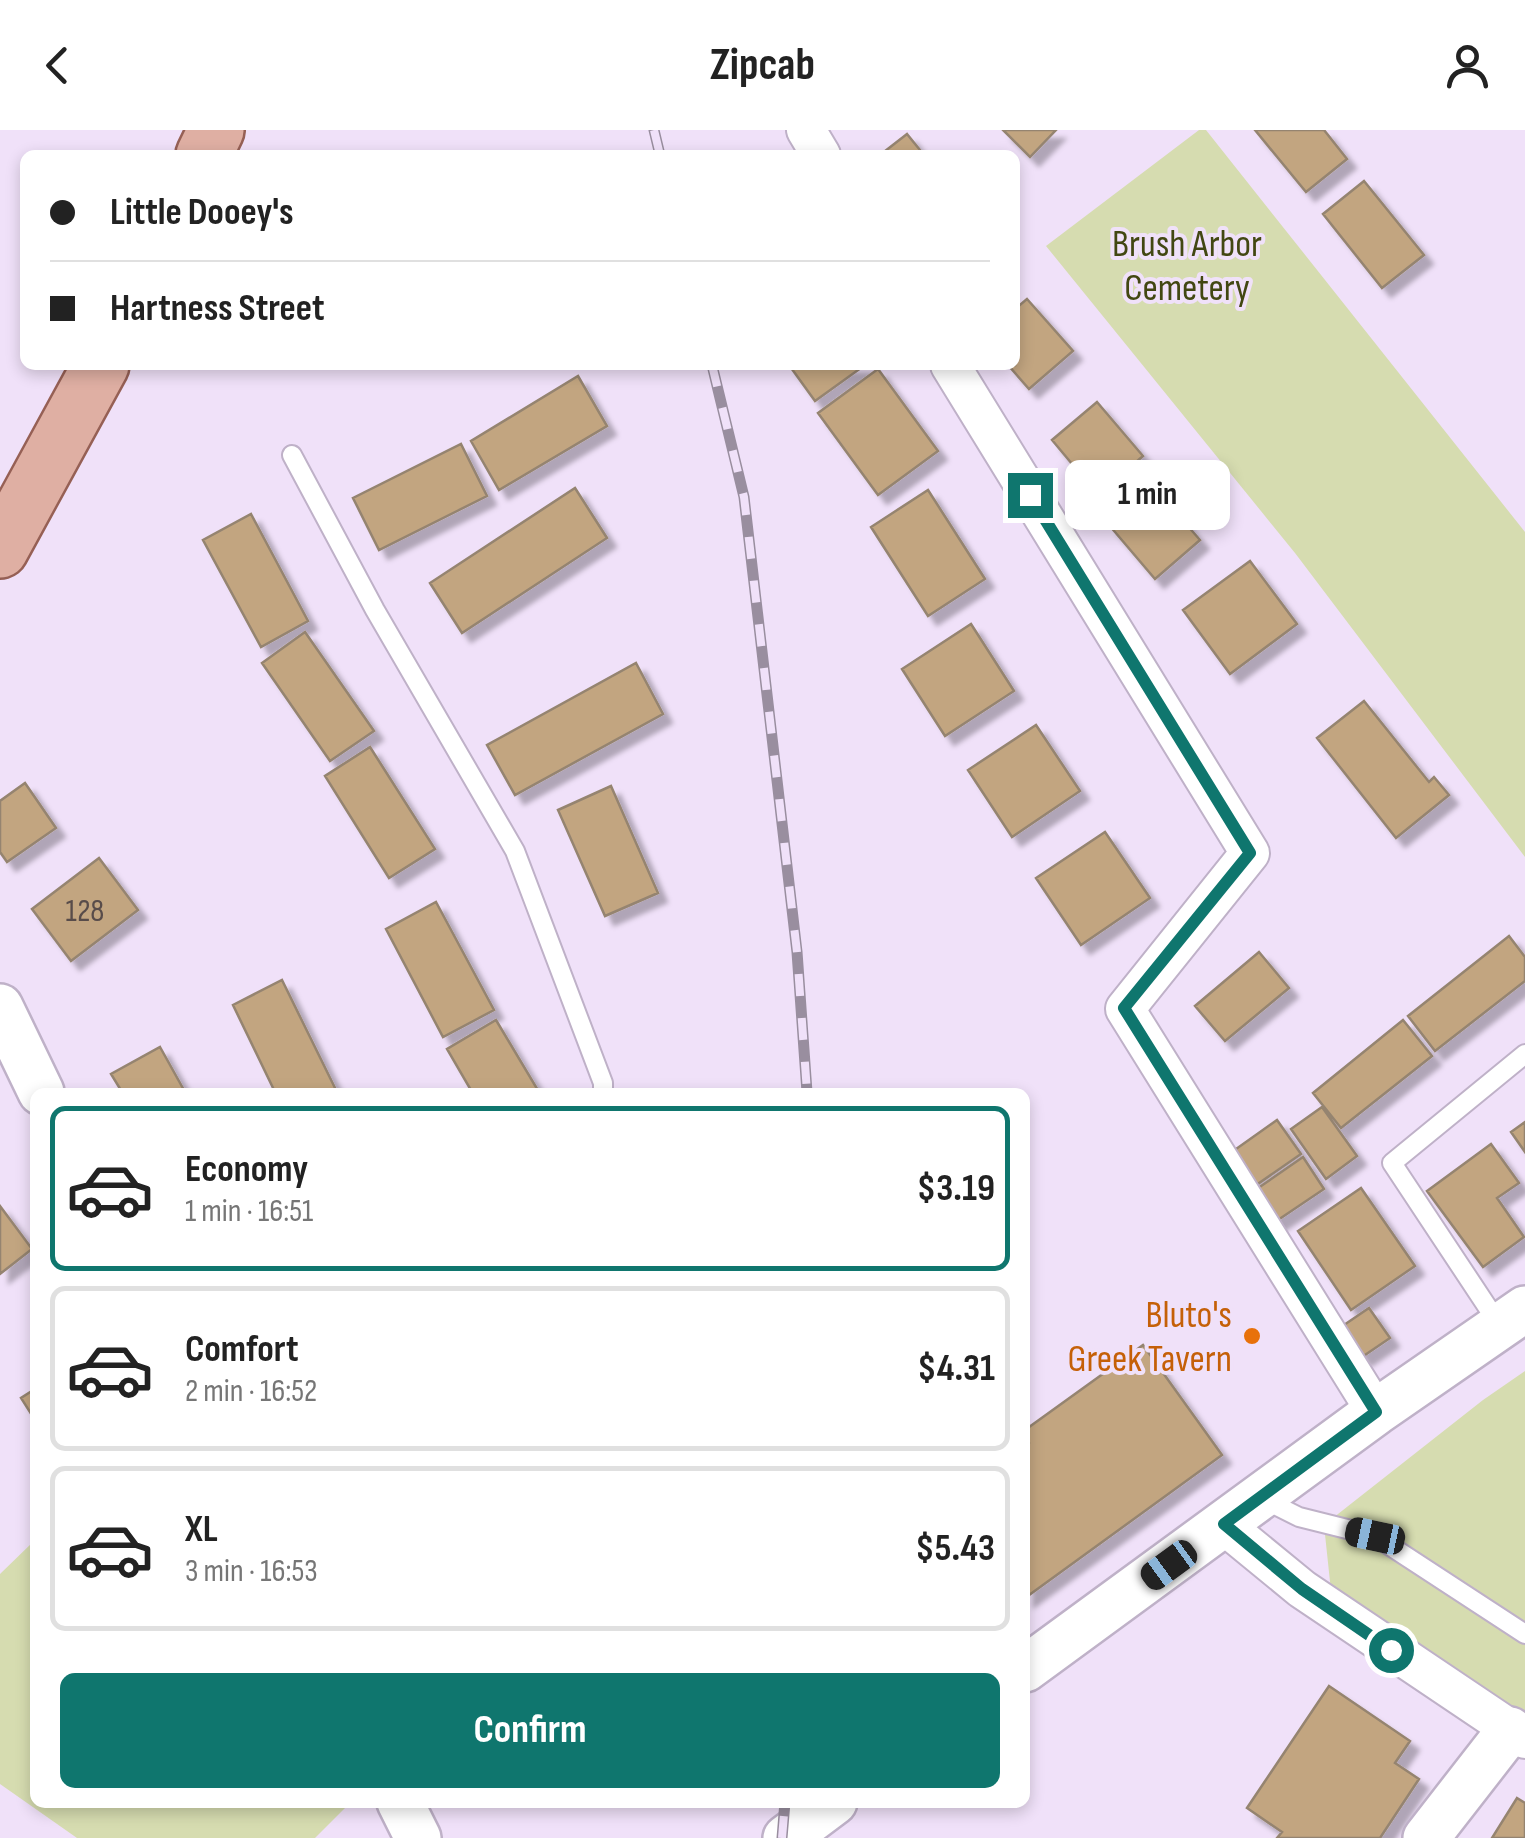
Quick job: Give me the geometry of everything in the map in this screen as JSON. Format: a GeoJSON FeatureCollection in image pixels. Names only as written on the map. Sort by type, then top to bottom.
{"type":"FeatureCollection","features":[{"type":"Feature","properties":{"kind":"main road"},"geometry":{"type":"LineString","coordinates":[[0,550],[98,370]]}},
{"type":"Feature","properties":{"kind":"street"},"geometry":{"type":"LineString","coordinates":[[953,370],[1250,853],[1124,1008],[1376,1412]]}},
{"type":"Feature","properties":{"kind":"street"},"geometry":{"type":"LineString","coordinates":[[0,1007],[39,1088]]}},
{"type":"Feature","properties":{"kind":"street"},"geometry":{"type":"LineString","coordinates":[[1030,1664],[1376,1412],[1512,1318]]}},
{"type":"Feature","properties":{"kind":"street"},"geometry":{"type":"LineString","coordinates":[[1224,1524],[1302,1589],[1518,1734],[1426,1838]]}},
{"type":"Feature","properties":{"kind":"street"},"geometry":{"type":"LineString","coordinates":[[403,1808],[418,1838]]}},
{"type":"Feature","properties":{"kind":"street"},"geometry":{"type":"LineString","coordinates":[[786,1838],[826,1808]]}},
{"type":"Feature","properties":{"kind":"lane"},"geometry":{"type":"LineString","coordinates":[[292,456],[375,610],[515,852],[603,1088]]}},
{"type":"Feature","properties":{"kind":"lane"},"geometry":{"type":"LineString","coordinates":[[1512,1318],[1392,1163],[1525,1054]]}},
{"type":"Feature","properties":{"kind":"lane"},"geometry":{"type":"LineString","coordinates":[[1261,1498],[1311,1521],[1375,1536],[1525,1634]]}},
{"type":"Feature","properties":{"kind":"green space","name":"Brush Arbor Cemetery"},"geometry":{"type":"Polygon","coordinates":[[[1199,130],[1206,130],[1525,532],[1525,857],[1295,553],[1046,246],[1199,130]]]}},
{"type":"Feature","properties":{"kind":"green space"},"geometry":{"type":"Polygon","coordinates":[[[1525,1371],[1525,1717],[1331,1591],[1324,1525],[1525,1371]]]}},
{"type":"Feature","properties":{"kind":"green space"},"geometry":{"type":"Polygon","coordinates":[[[30,1545],[30,1805],[0,1784],[0,1574],[30,1545]]]}},
{"type":"Feature","properties":{"kind":"green space"},"geometry":{"type":"Polygon","coordinates":[[[34,1808],[345,1808],[315,1838],[77,1838],[34,1808]]]}},
{"type":"Feature","properties":{"kind":"building"},"geometry":{"type":"Polygon","coordinates":[[[1003,130],[1056,130],[1030,157],[1003,130]]]}},
{"type":"Feature","properties":{"kind":"building"},"geometry":{"type":"Polygon","coordinates":[[[1255,130],[1324,130],[1347,159],[1306,192],[1255,130]]]}},
{"type":"Feature","properties":{"kind":"building"},"geometry":{"type":"Polygon","coordinates":[[[907,134],[920,150],[886,150],[907,134]]]}},
{"type":"Feature","properties":{"kind":"building"},"geometry":{"type":"Polygon","coordinates":[[[1364,181],[1424,255],[1382,288],[1323,214],[1364,181]]]}},
{"type":"Feature","properties":{"kind":"building"},"geometry":{"type":"Polygon","coordinates":[[[1027,299],[1073,351],[1029,389],[1012,370],[1020,370],[1020,305],[1027,299]]]}},
{"type":"Feature","properties":{"kind":"building"},"geometry":{"type":"Polygon","coordinates":[[[793,370],[858,370],[815,401],[793,370]]]}},
{"type":"Feature","properties":{"kind":"building"},"geometry":{"type":"Polygon","coordinates":[[[879,370],[938,451],[878,495],[818,413],[879,370]]]}},
{"type":"Feature","properties":{"kind":"building"},"geometry":{"type":"Polygon","coordinates":[[[578,376],[607,426],[499,490],[471,441],[578,376]]]}},
{"type":"Feature","properties":{"kind":"building"},"geometry":{"type":"Polygon","coordinates":[[[1097,402],[1143,456],[1098,495],[1052,440],[1097,402]]]}},
{"type":"Feature","properties":{"kind":"building"},"geometry":{"type":"Polygon","coordinates":[[[461,444],[487,496],[379,550],[353,498],[461,444]]]}},
{"type":"Feature","properties":{"kind":"building"},"geometry":{"type":"Polygon","coordinates":[[[1154,487],[1200,540],[1155,579],[1109,525],[1154,487]]]}},
{"type":"Feature","properties":{"kind":"building"},"geometry":{"type":"Polygon","coordinates":[[[575,488],[607,538],[462,633],[430,583],[575,488]]]}},
{"type":"Feature","properties":{"kind":"building"},"geometry":{"type":"Polygon","coordinates":[[[928,490],[985,579],[928,616],[871,527],[928,490]]]}},
{"type":"Feature","properties":{"kind":"building"},"geometry":{"type":"Polygon","coordinates":[[[251,514],[308,621],[261,647],[203,540],[251,514]]]}},
{"type":"Feature","properties":{"kind":"building"},"geometry":{"type":"Polygon","coordinates":[[[1250,561],[1297,624],[1230,674],[1183,610],[1250,561]]]}},
{"type":"Feature","properties":{"kind":"building"},"geometry":{"type":"Polygon","coordinates":[[[971,624],[1014,691],[945,736],[902,669],[971,624]]]}},
{"type":"Feature","properties":{"kind":"building"},"geometry":{"type":"Polygon","coordinates":[[[305,632],[374,731],[330,761],[262,663],[305,632]]]}},
{"type":"Feature","properties":{"kind":"building"},"geometry":{"type":"Polygon","coordinates":[[[636,663],[663,714],[515,795],[487,745],[636,663]]]}},
{"type":"Feature","properties":{"kind":"building"},"geometry":{"type":"Polygon","coordinates":[[[1364,701],[1429,782],[1434,777],[1449,795],[1396,838],[1317,738],[1364,701]]]}},
{"type":"Feature","properties":{"kind":"building"},"geometry":{"type":"Polygon","coordinates":[[[1036,725],[1080,791],[1012,837],[968,770],[1036,725]]]}},
{"type":"Feature","properties":{"kind":"building"},"geometry":{"type":"Polygon","coordinates":[[[370,747],[435,849],[389,878],[325,776],[370,747]]]}},
{"type":"Feature","properties":{"kind":"building"},"geometry":{"type":"Polygon","coordinates":[[[25,783],[56,828],[7,862],[0,852],[0,801],[25,783]]]}},
{"type":"Feature","properties":{"kind":"building"},"geometry":{"type":"Polygon","coordinates":[[[611,786],[658,893],[605,916],[558,810],[611,786]]]}},
{"type":"Feature","properties":{"kind":"building"},"geometry":{"type":"Polygon","coordinates":[[[1105,832],[1150,898],[1081,945],[1036,878],[1105,832]]]}},
{"type":"Feature","properties":{"kind":"building"},"geometry":{"type":"Polygon","coordinates":[[[99,858],[138,910],[71,961],[32,909],[99,858]]]}},
{"type":"Feature","properties":{"kind":"building"},"geometry":{"type":"Polygon","coordinates":[[[436,902],[494,1010],[443,1037],[386,929],[436,902]]]}},
{"type":"Feature","properties":{"kind":"building"},"geometry":{"type":"Polygon","coordinates":[[[1509,936],[1525,957],[1525,981],[1435,1051],[1408,1016],[1509,936]]]}},
{"type":"Feature","properties":{"kind":"building"},"geometry":{"type":"Polygon","coordinates":[[[1259,952],[1289,988],[1225,1041],[1195,1006],[1259,952]]]}},
{"type":"Feature","properties":{"kind":"building"},"geometry":{"type":"Polygon","coordinates":[[[282,980],[335,1088],[273,1088],[233,1005],[282,980]]]}},
{"type":"Feature","properties":{"kind":"building"},"geometry":{"type":"Polygon","coordinates":[[[496,1020],[537,1088],[470,1088],[447,1049],[496,1020]]]}},
{"type":"Feature","properties":{"kind":"building"},"geometry":{"type":"Polygon","coordinates":[[[1403,1020],[1432,1056],[1341,1128],[1313,1093],[1403,1020]]]}},
{"type":"Feature","properties":{"kind":"building"},"geometry":{"type":"Polygon","coordinates":[[[160,1047],[183,1088],[120,1088],[111,1074],[160,1047]]]}},
{"type":"Feature","properties":{"kind":"building"},"geometry":{"type":"Polygon","coordinates":[[[1322,1107],[1357,1156],[1326,1179],[1291,1129],[1322,1107]]]}},
{"type":"Feature","properties":{"kind":"building"},"geometry":{"type":"Polygon","coordinates":[[[1277,1120],[1301,1154],[1252,1188],[1229,1154],[1277,1120]]]}},
{"type":"Feature","properties":{"kind":"building"},"geometry":{"type":"Polygon","coordinates":[[[1525,1122],[1525,1152],[1511,1132],[1525,1122]]]}},
{"type":"Feature","properties":{"kind":"building"},"geometry":{"type":"Polygon","coordinates":[[[1491,1144],[1519,1183],[1497,1198],[1524,1237],[1483,1267],[1427,1191],[1491,1144]]]}},
{"type":"Feature","properties":{"kind":"building"},"geometry":{"type":"Polygon","coordinates":[[[1303,1157],[1324,1189],[1269,1226],[1248,1195],[1303,1157]]]}},
{"type":"Feature","properties":{"kind":"building"},"geometry":{"type":"Polygon","coordinates":[[[1361,1188],[1415,1266],[1351,1310],[1298,1231],[1361,1188]]]}},
{"type":"Feature","properties":{"kind":"building"},"geometry":{"type":"Polygon","coordinates":[[[0,1206],[30,1251],[0,1274],[0,1206]]]}},
{"type":"Feature","properties":{"kind":"building"},"geometry":{"type":"Polygon","coordinates":[[[1369,1308],[1390,1338],[1362,1357],[1341,1327],[1369,1308]]]}},
{"type":"Feature","properties":{"kind":"building"},"geometry":{"type":"Polygon","coordinates":[[[1143,1345],[1222,1455],[1030,1594],[1030,1426],[1143,1345]]]}},
{"type":"Feature","properties":{"kind":"building"},"geometry":{"type":"Polygon","coordinates":[[[30,1392],[30,1412],[21,1398],[30,1392]]]}},
{"type":"Feature","properties":{"kind":"building"},"geometry":{"type":"Polygon","coordinates":[[[1329,1686],[1410,1741],[1395,1763],[1419,1779],[1380,1838],[1277,1838],[1282,1832],[1247,1808],[1329,1686]]]}},
{"type":"Feature","properties":{"kind":"building"},"geometry":{"type":"Polygon","coordinates":[[[1517,1798],[1525,1803],[1525,1838],[1492,1838],[1517,1798]]]}},
{"type":"Feature","properties":{"kind":"railway"},"geometry":{"type":"LineString","coordinates":[[654,130],[659,150]]}},
{"type":"Feature","properties":{"kind":"railway"},"geometry":{"type":"LineString","coordinates":[[713,370],[744,497],[797,952],[807,1088]]}},
{"type":"Feature","properties":{"kind":"railway"},"geometry":{"type":"LineString","coordinates":[[782,1838],[784,1808]]}},
{"type":"Feature","properties":{"kind":"place","name":"Bluto's Greek Tavern"},"geometry":{"type":"Point","coordinates":[1252,1336]}},
{"type":"Feature","properties":{"kind":"route"},"geometry":{"type":"LineString","coordinates":[[1030,495],[1250,853],[1124,1008],[1376,1412],[1224,1524],[1302,1589],[1391,1650]]}}]}
